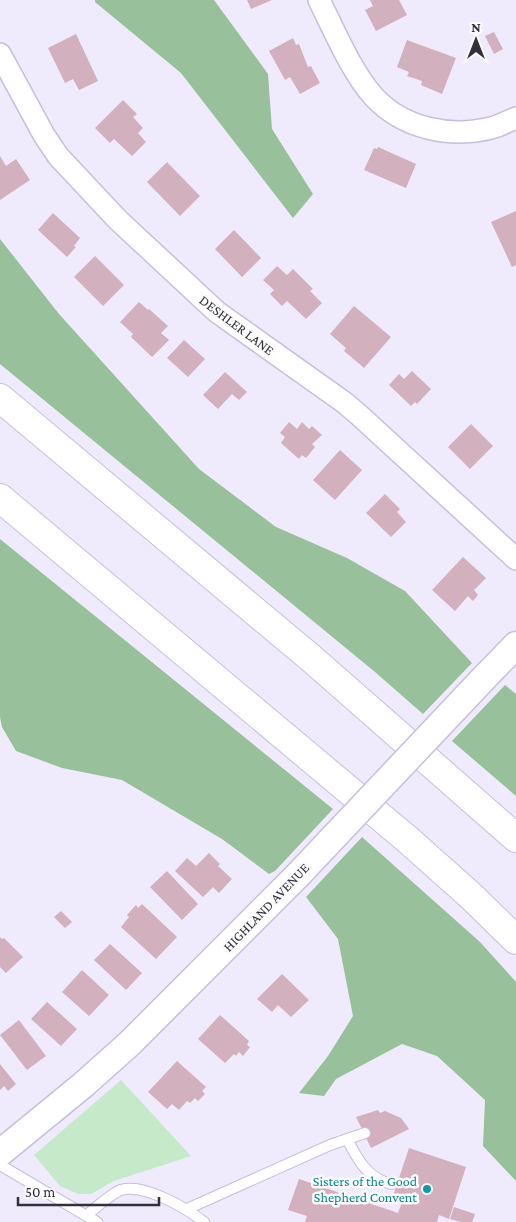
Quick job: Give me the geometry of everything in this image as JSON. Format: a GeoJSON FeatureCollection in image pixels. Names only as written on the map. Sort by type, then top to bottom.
{"type":"FeatureCollection","features":[{"type":"Feature","properties":{"kind":"highway"},"geometry":{"type":"LineString","coordinates":[[0,398],[312,659],[516,838]]}},
{"type":"Feature","properties":{"kind":"highway"},"geometry":{"type":"LineString","coordinates":[[0,498],[408,839],[516,940]]}},
{"type":"Feature","properties":{"kind":"street"},"geometry":{"type":"LineString","coordinates":[[320,0],[362,82],[374,97],[397,115],[428,128],[456,132],[493,128],[516,118]]}},
{"type":"Feature","properties":{"kind":"street","name":"DESHLER LANE"},"geometry":{"type":"LineString","coordinates":[[0,54],[44,135],[58,156],[128,230],[217,312],[359,415],[516,558]]}},
{"type":"Feature","properties":{"kind":"street","name":"HIGHLAND AVENUE"},"geometry":{"type":"LineString","coordinates":[[0,1153],[77,1090],[129,1044],[297,876],[516,645]]}},
{"type":"Feature","properties":{"kind":"lane"},"geometry":{"type":"LineString","coordinates":[[187,1209],[347,1139],[365,1133]]}},
{"type":"Feature","properties":{"kind":"lane"},"geometry":{"type":"LineString","coordinates":[[347,1139],[359,1163],[380,1181],[391,1184]]}},
{"type":"Feature","properties":{"kind":"lane"},"geometry":{"type":"LineString","coordinates":[[0,1165],[97,1222]]}},
{"type":"Feature","properties":{"kind":"lane"},"geometry":{"type":"LineString","coordinates":[[86,1216],[121,1190],[139,1190],[161,1197],[187,1209],[204,1222]]}},
{"type":"Feature","properties":{"kind":"green space"},"geometry":{"type":"Polygon","coordinates":[[[95,0],[214,0],[268,74],[272,129],[313,194],[293,218],[181,73],[95,2],[95,0]]]}},
{"type":"Feature","properties":{"kind":"green space"},"geometry":{"type":"Polygon","coordinates":[[[0,239],[59,314],[199,469],[276,527],[347,558],[405,591],[472,663],[423,714],[375,672],[0,364],[0,239]]]}},
{"type":"Feature","properties":{"kind":"green space"},"geometry":{"type":"Polygon","coordinates":[[[0,539],[333,809],[275,871],[269,874],[222,839],[122,780],[62,768],[16,751],[2,727],[0,717],[0,539]]]}},
{"type":"Feature","properties":{"kind":"green space"},"geometry":{"type":"Polygon","coordinates":[[[505,685],[516,694],[516,796],[452,741],[505,685]]]}},
{"type":"Feature","properties":{"kind":"green space"},"geometry":{"type":"Polygon","coordinates":[[[362,837],[480,942],[516,982],[516,1181],[483,1146],[485,1100],[437,1056],[402,1044],[336,1079],[324,1096],[299,1093],[328,1056],[353,1016],[338,939],[306,897],[362,837]]]}},
{"type":"Feature","properties":{"kind":"green space"},"geometry":{"type":"Polygon","coordinates":[[[121,1080],[191,1156],[114,1181],[91,1194],[78,1194],[60,1186],[34,1155],[121,1080]]]}},
{"type":"Feature","properties":{"kind":"building"},"geometry":{"type":"Polygon","coordinates":[[[247,0],[272,0],[251,9],[247,0]]]}},
{"type":"Feature","properties":{"kind":"building"},"geometry":{"type":"Polygon","coordinates":[[[370,0],[399,0],[407,15],[376,31],[365,10],[373,6],[370,0]]]}},
{"type":"Feature","properties":{"kind":"building"},"geometry":{"type":"Polygon","coordinates":[[[494,32],[503,49],[494,54],[485,36],[494,32]]]}},
{"type":"Feature","properties":{"kind":"building"},"geometry":{"type":"Polygon","coordinates":[[[76,34],[98,81],[79,90],[73,79],[65,83],[48,48],[76,34]]]}},
{"type":"Feature","properties":{"kind":"building"},"geometry":{"type":"Polygon","coordinates":[[[293,38],[296,45],[299,44],[308,67],[311,66],[320,83],[300,94],[290,77],[285,80],[269,51],[293,38]]]}},
{"type":"Feature","properties":{"kind":"building"},"geometry":{"type":"Polygon","coordinates":[[[407,40],[456,58],[442,94],[421,85],[422,81],[407,76],[409,72],[397,67],[407,40]]]}},
{"type":"Feature","properties":{"kind":"building"},"geometry":{"type":"Polygon","coordinates":[[[123,100],[137,114],[133,117],[143,128],[138,133],[146,142],[132,156],[114,139],[110,143],[95,128],[123,100]]]}},
{"type":"Feature","properties":{"kind":"building"},"geometry":{"type":"Polygon","coordinates":[[[378,147],[416,164],[406,188],[364,170],[374,148],[377,149],[378,147]]]}},
{"type":"Feature","properties":{"kind":"building"},"geometry":{"type":"Polygon","coordinates":[[[0,156],[6,166],[16,159],[30,180],[0,200],[0,156]]]}},
{"type":"Feature","properties":{"kind":"building"},"geometry":{"type":"Polygon","coordinates":[[[167,162],[200,196],[180,216],[147,182],[167,162]]]}},
{"type":"Feature","properties":{"kind":"building"},"geometry":{"type":"Polygon","coordinates":[[[516,211],[516,265],[512,267],[491,222],[516,211]]]}},
{"type":"Feature","properties":{"kind":"building"},"geometry":{"type":"Polygon","coordinates":[[[53,213],[80,238],[74,246],[76,247],[67,257],[38,230],[53,213]]]}},
{"type":"Feature","properties":{"kind":"building"},"geometry":{"type":"Polygon","coordinates":[[[234,230],[261,258],[242,277],[215,249],[234,230]]]}},
{"type":"Feature","properties":{"kind":"building"},"geometry":{"type":"Polygon","coordinates":[[[95,256],[124,285],[103,306],[74,277],[95,256]]]}},
{"type":"Feature","properties":{"kind":"building"},"geometry":{"type":"Polygon","coordinates":[[[277,266],[287,275],[293,269],[313,289],[310,291],[322,303],[306,319],[287,301],[282,306],[270,294],[274,290],[263,280],[277,266]]]}},
{"type":"Feature","properties":{"kind":"building"},"geometry":{"type":"Polygon","coordinates":[[[139,302],[168,326],[161,333],[169,340],[152,357],[131,337],[133,334],[120,322],[139,302]]]}},
{"type":"Feature","properties":{"kind":"building"},"geometry":{"type":"Polygon","coordinates":[[[354,306],[391,337],[364,368],[344,351],[346,348],[330,334],[354,306]]]}},
{"type":"Feature","properties":{"kind":"building"},"geometry":{"type":"Polygon","coordinates":[[[184,340],[205,359],[188,377],[167,358],[184,340]]]}},
{"type":"Feature","properties":{"kind":"building"},"geometry":{"type":"Polygon","coordinates":[[[412,371],[431,389],[417,404],[415,402],[411,406],[389,385],[399,374],[404,379],[412,371]]]}},
{"type":"Feature","properties":{"kind":"building"},"geometry":{"type":"Polygon","coordinates":[[[225,372],[247,392],[239,400],[232,394],[218,409],[203,395],[225,372]]]}},
{"type":"Feature","properties":{"kind":"building"},"geometry":{"type":"Polygon","coordinates":[[[289,422],[297,429],[302,422],[309,429],[312,426],[322,435],[312,444],[315,447],[306,458],[302,455],[299,459],[281,443],[285,437],[280,433],[289,422]]]}},
{"type":"Feature","properties":{"kind":"building"},"geometry":{"type":"Polygon","coordinates":[[[471,424],[493,446],[470,469],[448,447],[471,424]]]}},
{"type":"Feature","properties":{"kind":"building"},"geometry":{"type":"Polygon","coordinates":[[[340,450],[362,470],[335,500],[313,480],[340,450]]]}},
{"type":"Feature","properties":{"kind":"building"},"geometry":{"type":"Polygon","coordinates":[[[385,494],[400,509],[397,512],[406,522],[391,537],[366,513],[385,494]]]}},
{"type":"Feature","properties":{"kind":"building"},"geometry":{"type":"Polygon","coordinates":[[[463,557],[486,578],[474,590],[478,595],[473,601],[468,596],[455,611],[432,590],[463,557]]]}},
{"type":"Feature","properties":{"kind":"building"},"geometry":{"type":"Polygon","coordinates":[[[209,853],[220,864],[218,866],[232,879],[219,893],[213,887],[203,897],[175,871],[187,858],[196,866],[209,853]]]}},
{"type":"Feature","properties":{"kind":"building"},"geometry":{"type":"Polygon","coordinates":[[[167,871],[198,904],[182,920],[150,887],[167,871]]]}},
{"type":"Feature","properties":{"kind":"building"},"geometry":{"type":"Polygon","coordinates":[[[142,904],[177,937],[156,959],[121,927],[129,917],[127,915],[136,905],[138,908],[142,904]]]}},
{"type":"Feature","properties":{"kind":"building"},"geometry":{"type":"Polygon","coordinates":[[[61,911],[72,922],[65,928],[54,917],[61,911]]]}},
{"type":"Feature","properties":{"kind":"building"},"geometry":{"type":"Polygon","coordinates":[[[0,937],[4,938],[23,957],[6,973],[0,967],[0,937]]]}},
{"type":"Feature","properties":{"kind":"building"},"geometry":{"type":"Polygon","coordinates":[[[110,944],[142,973],[126,990],[94,960],[110,944]]]}},
{"type":"Feature","properties":{"kind":"building"},"geometry":{"type":"Polygon","coordinates":[[[82,970],[109,995],[89,1016],[62,992],[82,970]]]}},
{"type":"Feature","properties":{"kind":"building"},"geometry":{"type":"Polygon","coordinates":[[[282,974],[309,1000],[291,1017],[278,1005],[272,1012],[257,999],[282,974]]]}},
{"type":"Feature","properties":{"kind":"building"},"geometry":{"type":"Polygon","coordinates":[[[47,1002],[77,1029],[61,1046],[31,1019],[47,1002]]]}},
{"type":"Feature","properties":{"kind":"building"},"geometry":{"type":"Polygon","coordinates":[[[220,1015],[249,1041],[247,1045],[250,1047],[243,1056],[239,1052],[236,1056],[234,1054],[225,1063],[198,1039],[220,1015]]]}},
{"type":"Feature","properties":{"kind":"building"},"geometry":{"type":"Polygon","coordinates":[[[19,1020],[46,1056],[27,1070],[0,1035],[19,1020]]]}},
{"type":"Feature","properties":{"kind":"building"},"geometry":{"type":"Polygon","coordinates":[[[177,1061],[206,1087],[202,1091],[205,1094],[198,1101],[195,1098],[190,1103],[187,1101],[179,1110],[172,1104],[167,1109],[148,1092],[177,1061]]]}},
{"type":"Feature","properties":{"kind":"building"},"geometry":{"type":"Polygon","coordinates":[[[0,1064],[16,1084],[8,1091],[4,1086],[0,1090],[0,1064]]]}},
{"type":"Feature","properties":{"kind":"building"},"geometry":{"type":"Polygon","coordinates":[[[378,1110],[380,1113],[385,1111],[401,1118],[409,1129],[371,1148],[356,1117],[378,1110]]]}},
{"type":"Feature","properties":{"kind":"building","name":"Sisters of the Good Shepherd Convent"},"geometry":{"type":"Polygon","coordinates":[[[409,1148],[466,1167],[449,1219],[439,1215],[437,1222],[305,1222],[307,1216],[288,1210],[299,1179],[398,1213],[402,1202],[392,1199],[409,1148]]]}},
{"type":"Feature","properties":{"kind":"building"},"geometry":{"type":"Polygon","coordinates":[[[454,1207],[475,1214],[472,1222],[450,1219],[454,1207]]]}},
{"type":"Feature","properties":{"kind":"place","name":"Sisters of the Good Shepherd Convent"},"geometry":{"type":"Point","coordinates":[427,1189]}}]}
